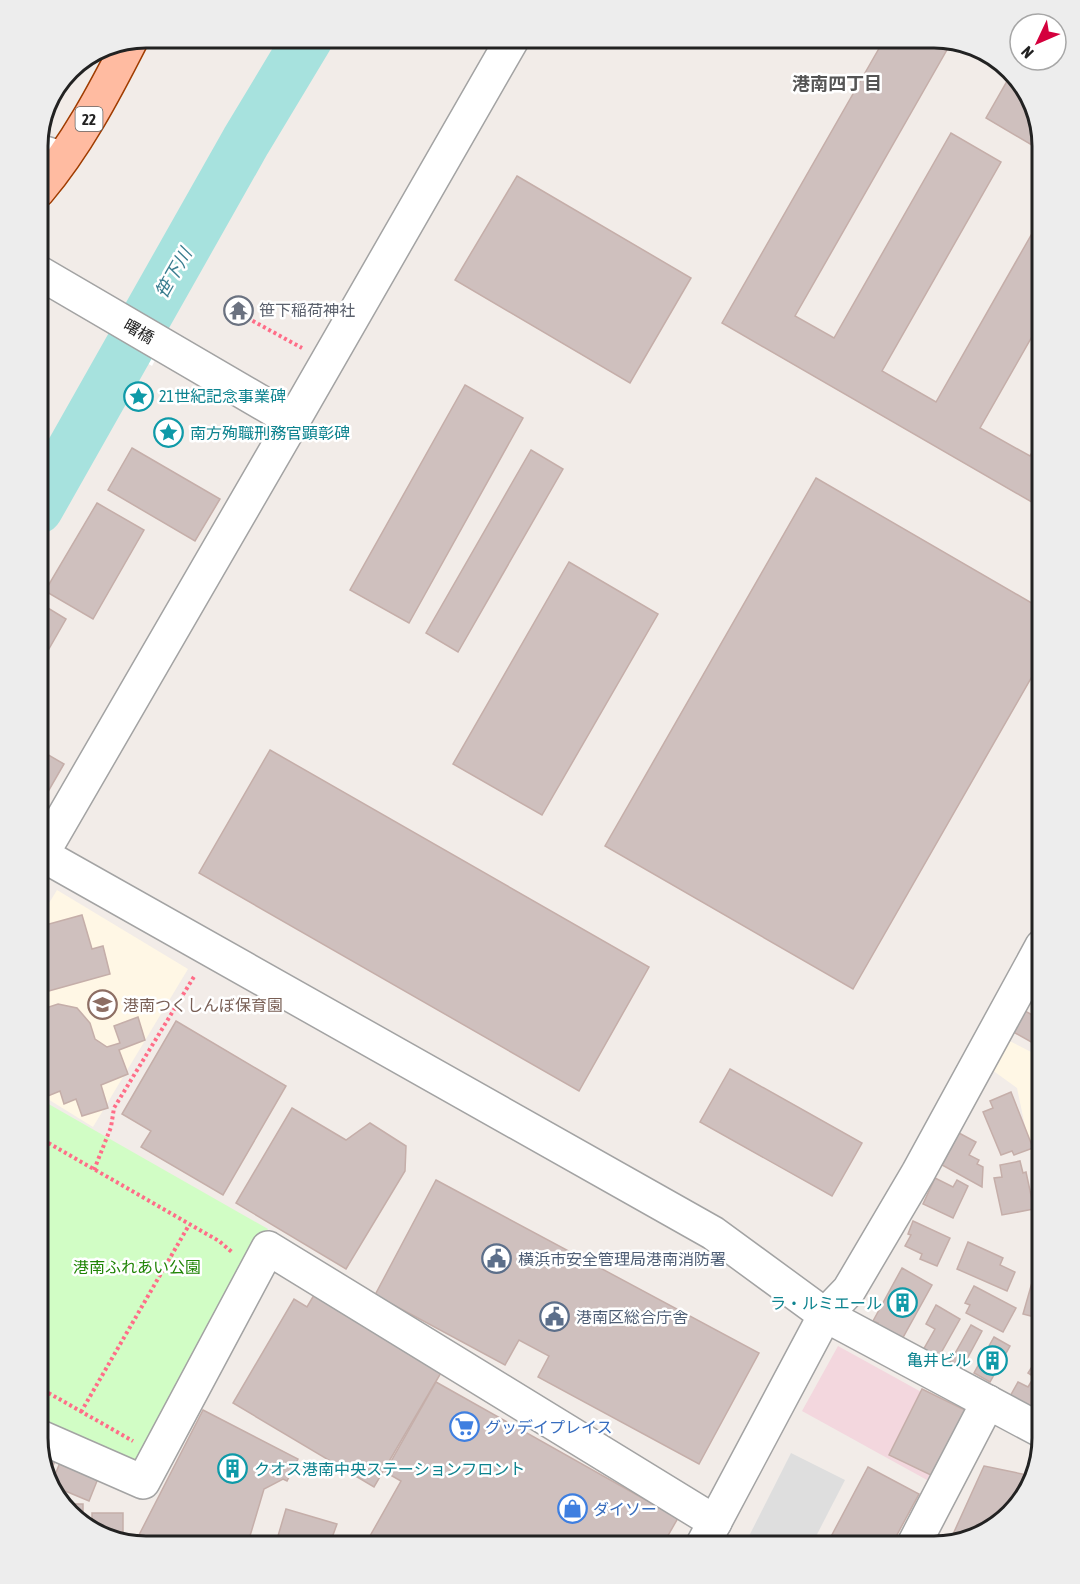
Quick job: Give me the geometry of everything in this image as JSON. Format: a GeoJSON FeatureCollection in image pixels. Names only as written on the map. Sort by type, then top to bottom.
{"type":"FeatureCollection","features":[{"type":"Feature","properties":{"kind":"main road","name":"22"},"geometry":{"type":"LineString","coordinates":[[50,154],[95,111],[126,51]]}},
{"type":"Feature","properties":{"kind":"street"},"geometry":{"type":"LineString","coordinates":[[48,844],[507,48]]}},
{"type":"Feature","properties":{"kind":"street","name":"曙橋"},"geometry":{"type":"LineString","coordinates":[[48,278],[293,421]]}},
{"type":"Feature","properties":{"kind":"street"},"geometry":{"type":"LineString","coordinates":[[48,862],[713,1233],[825,1315],[1032,1426]]}},
{"type":"Feature","properties":{"kind":"street"},"geometry":{"type":"LineString","coordinates":[[48,1440],[143,1482],[268,1248],[708,1534],[825,1315],[855,1281],[918,1173],[1032,964]]}},
{"type":"Feature","properties":{"kind":"street"},"geometry":{"type":"LineString","coordinates":[[918,1536],[988,1402]]}},
{"type":"Feature","properties":{"kind":"path"},"geometry":{"type":"LineString","coordinates":[[242,315],[327,362]]}},
{"type":"Feature","properties":{"kind":"path"},"geometry":{"type":"LineString","coordinates":[[48,891],[54,890]]}},
{"type":"Feature","properties":{"kind":"path"},"geometry":{"type":"LineString","coordinates":[[94,1170],[111,1127],[114,1108],[200,967]]}},
{"type":"Feature","properties":{"kind":"path"},"geometry":{"type":"LineString","coordinates":[[48,1143],[219,1241],[255,1272]]}},
{"type":"Feature","properties":{"kind":"path"},"geometry":{"type":"LineString","coordinates":[[81,1412],[189,1225]]}},
{"type":"Feature","properties":{"kind":"path"},"geometry":{"type":"LineString","coordinates":[[48,1393],[158,1455]]}},
{"type":"Feature","properties":{"kind":"shaded area","name":"港南つくしんぼ保育園"},"geometry":{"type":"Polygon","coordinates":[[[57,890],[188,969],[93,1127],[48,1099],[48,905],[57,890]]]}},
{"type":"Feature","properties":{"kind":"shaded area"},"geometry":{"type":"Polygon","coordinates":[[[1004,1038],[1032,1052],[1032,1160],[1017,1088],[988,1067],[1004,1038]]]}},
{"type":"Feature","properties":{"kind":"shaded area"},"geometry":{"type":"Polygon","coordinates":[[[838,1346],[963,1415],[927,1480],[802,1411],[838,1346]]]}},
{"type":"Feature","properties":{"kind":"shaded area"},"geometry":{"type":"Polygon","coordinates":[[[791,1453],[845,1480],[816,1536],[749,1536],[791,1453]]]}},
{"type":"Feature","properties":{"kind":"green space","name":"港南ふれあい公園"},"geometry":{"type":"Polygon","coordinates":[[[48,1104],[268,1229],[141,1464],[48,1426],[48,1104]]]}},
{"type":"Feature","properties":{"kind":"pier"},"geometry":{"type":"Polygon","coordinates":[[[126,304],[171,329],[152,366],[106,340],[126,304]]]}},
{"type":"Feature","properties":{"kind":"building"},"geometry":{"type":"Polygon","coordinates":[[[879,48],[947,49],[795,316],[834,338],[951,133],[1001,162],[882,371],[936,402],[1032,234],[1032,337],[980,428],[1030,456],[1032,452],[1032,502],[722,323],[879,48]]]}},
{"type":"Feature","properties":{"kind":"building"},"geometry":{"type":"Polygon","coordinates":[[[1007,81],[1025,109],[1032,145],[986,118],[1007,81]]]}},
{"type":"Feature","properties":{"kind":"building"},"geometry":{"type":"Polygon","coordinates":[[[517,176],[691,278],[630,383],[455,280],[517,176]]]}},
{"type":"Feature","properties":{"kind":"building"},"geometry":{"type":"Polygon","coordinates":[[[465,385],[523,418],[409,623],[350,590],[465,385]]]}},
{"type":"Feature","properties":{"kind":"building"},"geometry":{"type":"Polygon","coordinates":[[[132,448],[220,499],[195,541],[108,490],[132,448]]]}},
{"type":"Feature","properties":{"kind":"building"},"geometry":{"type":"Polygon","coordinates":[[[531,450],[563,469],[458,652],[426,633],[531,450]]]}},
{"type":"Feature","properties":{"kind":"building"},"geometry":{"type":"Polygon","coordinates":[[[816,478],[1032,603],[1032,676],[853,989],[605,846],[816,478]]]}},
{"type":"Feature","properties":{"kind":"building"},"geometry":{"type":"Polygon","coordinates":[[[97,503],[144,530],[93,619],[48,593],[48,586],[97,503]]]}},
{"type":"Feature","properties":{"kind":"building"},"geometry":{"type":"Polygon","coordinates":[[[569,562],[658,614],[542,815],[453,764],[569,562]]]}},
{"type":"Feature","properties":{"kind":"building"},"geometry":{"type":"Polygon","coordinates":[[[48,608],[66,619],[48,650],[48,608]]]}},
{"type":"Feature","properties":{"kind":"building"},"geometry":{"type":"Polygon","coordinates":[[[270,750],[649,967],[579,1091],[199,873],[270,750]]]}},
{"type":"Feature","properties":{"kind":"building"},"geometry":{"type":"Polygon","coordinates":[[[48,755],[64,764],[48,792],[48,755]]]}},
{"type":"Feature","properties":{"kind":"building"},"geometry":{"type":"Polygon","coordinates":[[[82,915],[92,949],[103,946],[110,974],[48,991],[48,924],[82,915]]]}},
{"type":"Feature","properties":{"kind":"building"},"geometry":{"type":"Polygon","coordinates":[[[58,1004],[77,1008],[90,1023],[95,1039],[107,1047],[120,1043],[114,1026],[138,1017],[145,1040],[119,1050],[128,1074],[101,1085],[108,1108],[82,1116],[76,1099],[64,1104],[60,1091],[48,1096],[48,1007],[58,1004]]]}},
{"type":"Feature","properties":{"kind":"building"},"geometry":{"type":"Polygon","coordinates":[[[1021,1009],[1032,1015],[1032,1042],[1010,1030],[1021,1009]]]}},
{"type":"Feature","properties":{"kind":"building"},"geometry":{"type":"Polygon","coordinates":[[[176,1021],[286,1086],[223,1195],[141,1147],[151,1131],[122,1114],[176,1021]]]}},
{"type":"Feature","properties":{"kind":"building"},"geometry":{"type":"Polygon","coordinates":[[[730,1069],[862,1143],[832,1196],[700,1122],[730,1069]]]}},
{"type":"Feature","properties":{"kind":"building"},"geometry":{"type":"Polygon","coordinates":[[[1011,1092],[1032,1148],[1014,1155],[1012,1151],[1001,1155],[983,1112],[993,1108],[990,1101],[1011,1092]]]}},
{"type":"Feature","properties":{"kind":"building"},"geometry":{"type":"Polygon","coordinates":[[[292,1108],[346,1140],[370,1123],[406,1146],[405,1171],[346,1269],[236,1203],[292,1108]]]}},
{"type":"Feature","properties":{"kind":"building"},"geometry":{"type":"Polygon","coordinates":[[[959,1133],[976,1142],[969,1155],[979,1160],[977,1164],[983,1167],[982,1187],[942,1165],[959,1133]]]}},
{"type":"Feature","properties":{"kind":"building"},"geometry":{"type":"Polygon","coordinates":[[[1020,1161],[1023,1173],[1026,1172],[1032,1209],[1002,1215],[994,1178],[1002,1177],[1000,1165],[1020,1161]]]}},
{"type":"Feature","properties":{"kind":"building"},"geometry":{"type":"Polygon","coordinates":[[[935,1178],[953,1187],[957,1180],[968,1186],[953,1218],[923,1204],[935,1178]]]}},
{"type":"Feature","properties":{"kind":"building","name":"港南区総合庁舎"},"geometry":{"type":"Polygon","coordinates":[[[436,1180],[759,1353],[699,1464],[538,1377],[549,1356],[519,1340],[505,1365],[375,1295],[436,1180]]]}},
{"type":"Feature","properties":{"kind":"building"},"geometry":{"type":"Polygon","coordinates":[[[913,1221],[950,1238],[937,1266],[920,1259],[922,1254],[905,1246],[911,1235],[908,1234],[913,1221]]]}},
{"type":"Feature","properties":{"kind":"building"},"geometry":{"type":"Polygon","coordinates":[[[968,1242],[1003,1258],[1000,1265],[1015,1272],[1007,1291],[957,1269],[968,1242]]]}},
{"type":"Feature","properties":{"kind":"building","name":"ラ・ルミエール"},"geometry":{"type":"Polygon","coordinates":[[[902,1268],[932,1285],[901,1341],[874,1332],[878,1323],[873,1321],[902,1268]]]}},
{"type":"Feature","properties":{"kind":"building"},"geometry":{"type":"Polygon","coordinates":[[[1032,1282],[1032,1316],[1023,1314],[1032,1282]]]}},
{"type":"Feature","properties":{"kind":"building"},"geometry":{"type":"Polygon","coordinates":[[[974,1286],[1016,1308],[1003,1332],[966,1313],[970,1305],[965,1303],[974,1286]]]}},
{"type":"Feature","properties":{"kind":"building"},"geometry":{"type":"Polygon","coordinates":[[[317,1290],[445,1366],[374,1487],[233,1403],[294,1299],[307,1307],[317,1290]]]}},
{"type":"Feature","properties":{"kind":"building"},"geometry":{"type":"Polygon","coordinates":[[[936,1305],[960,1319],[937,1360],[922,1352],[935,1329],[926,1324],[936,1305]]]}},
{"type":"Feature","properties":{"kind":"building"},"geometry":{"type":"Polygon","coordinates":[[[971,1325],[982,1331],[960,1372],[948,1366],[971,1325]]]}},
{"type":"Feature","properties":{"kind":"building","name":"亀井ビル"},"geometry":{"type":"Polygon","coordinates":[[[994,1337],[1010,1346],[990,1382],[974,1373],[994,1337]]]}},
{"type":"Feature","properties":{"kind":"building","name":"グッデイプレイス"},"geometry":{"type":"Polygon","coordinates":[[[436,1382],[678,1518],[668,1536],[370,1536],[401,1481],[385,1472],[436,1382]]]}},
{"type":"Feature","properties":{"kind":"building"},"geometry":{"type":"Polygon","coordinates":[[[1018,1382],[1028,1387],[1032,1383],[1032,1413],[1008,1400],[1018,1382]]]}},
{"type":"Feature","properties":{"kind":"building"},"geometry":{"type":"Polygon","coordinates":[[[922,1389],[967,1411],[935,1477],[889,1455],[922,1389]]]}},
{"type":"Feature","properties":{"kind":"building","name":"クオス港南中央ステーションフロント"},"geometry":{"type":"Polygon","coordinates":[[[203,1410],[298,1459],[287,1481],[283,1479],[264,1489],[250,1536],[139,1535],[203,1410]]]}},
{"type":"Feature","properties":{"kind":"building"},"geometry":{"type":"Polygon","coordinates":[[[49,1453],[57,1456],[52,1467],[49,1453]]]}},
{"type":"Feature","properties":{"kind":"building"},"geometry":{"type":"Polygon","coordinates":[[[61,1460],[99,1476],[89,1501],[63,1490],[55,1475],[61,1460]]]}},
{"type":"Feature","properties":{"kind":"building"},"geometry":{"type":"Polygon","coordinates":[[[984,1466],[1025,1475],[1012,1498],[994,1516],[971,1529],[953,1534],[984,1466]]]}},
{"type":"Feature","properties":{"kind":"building"},"geometry":{"type":"Polygon","coordinates":[[[868,1467],[919,1494],[896,1536],[831,1536],[868,1467]]]}},
{"type":"Feature","properties":{"kind":"building"},"geometry":{"type":"Polygon","coordinates":[[[74,1504],[83,1504],[83,1513],[74,1504]]]}},
{"type":"Feature","properties":{"kind":"building"},"geometry":{"type":"Polygon","coordinates":[[[286,1509],[337,1524],[333,1536],[278,1536],[286,1509]]]}},
{"type":"Feature","properties":{"kind":"building"},"geometry":{"type":"Polygon","coordinates":[[[92,1513],[123,1513],[123,1533],[109,1529],[92,1520],[92,1513]]]}},
{"type":"Feature","properties":{"kind":"waterway","name":"笹下川"},"geometry":{"type":"LineString","coordinates":[[48,491],[246,141],[302,48]]}},
{"type":"Feature","properties":{"kind":"place","name":"笹下稲荷神社"},"geometry":{"type":"Point","coordinates":[238,310]}},
{"type":"Feature","properties":{"kind":"place","name":"21世紀記念事業碑"},"geometry":{"type":"Point","coordinates":[138,396]}},
{"type":"Feature","properties":{"kind":"place","name":"南方殉職刑務官顕彰碑"},"geometry":{"type":"Point","coordinates":[169,433]}},
{"type":"Feature","properties":{"kind":"place","name":"港南つくしんぼ保育園"},"geometry":{"type":"Point","coordinates":[102,1005]}},
{"type":"Feature","properties":{"kind":"place","name":"横浜市安全管理局港南消防署"},"geometry":{"type":"Point","coordinates":[497,1259]}},
{"type":"Feature","properties":{"kind":"place","name":"ラ・ルミエール"},"geometry":{"type":"Point","coordinates":[903,1303]}},
{"type":"Feature","properties":{"kind":"place","name":"港南区総合庁舎"},"geometry":{"type":"Point","coordinates":[555,1317]}},
{"type":"Feature","properties":{"kind":"place","name":"亀井ビル"},"geometry":{"type":"Point","coordinates":[992,1360]}},
{"type":"Feature","properties":{"kind":"place","name":"グッデイプレイス"},"geometry":{"type":"Point","coordinates":[464,1427]}},
{"type":"Feature","properties":{"kind":"place","name":"クオス港南中央ステーションフロント"},"geometry":{"type":"Point","coordinates":[233,1469]}},
{"type":"Feature","properties":{"kind":"place","name":"ダイソー"},"geometry":{"type":"Point","coordinates":[572,1509]}},
{"type":"Feature","properties":{"kind":"district","name":"港南四丁目"},"geometry":{"type":"Point","coordinates":[837,83]}}]}
